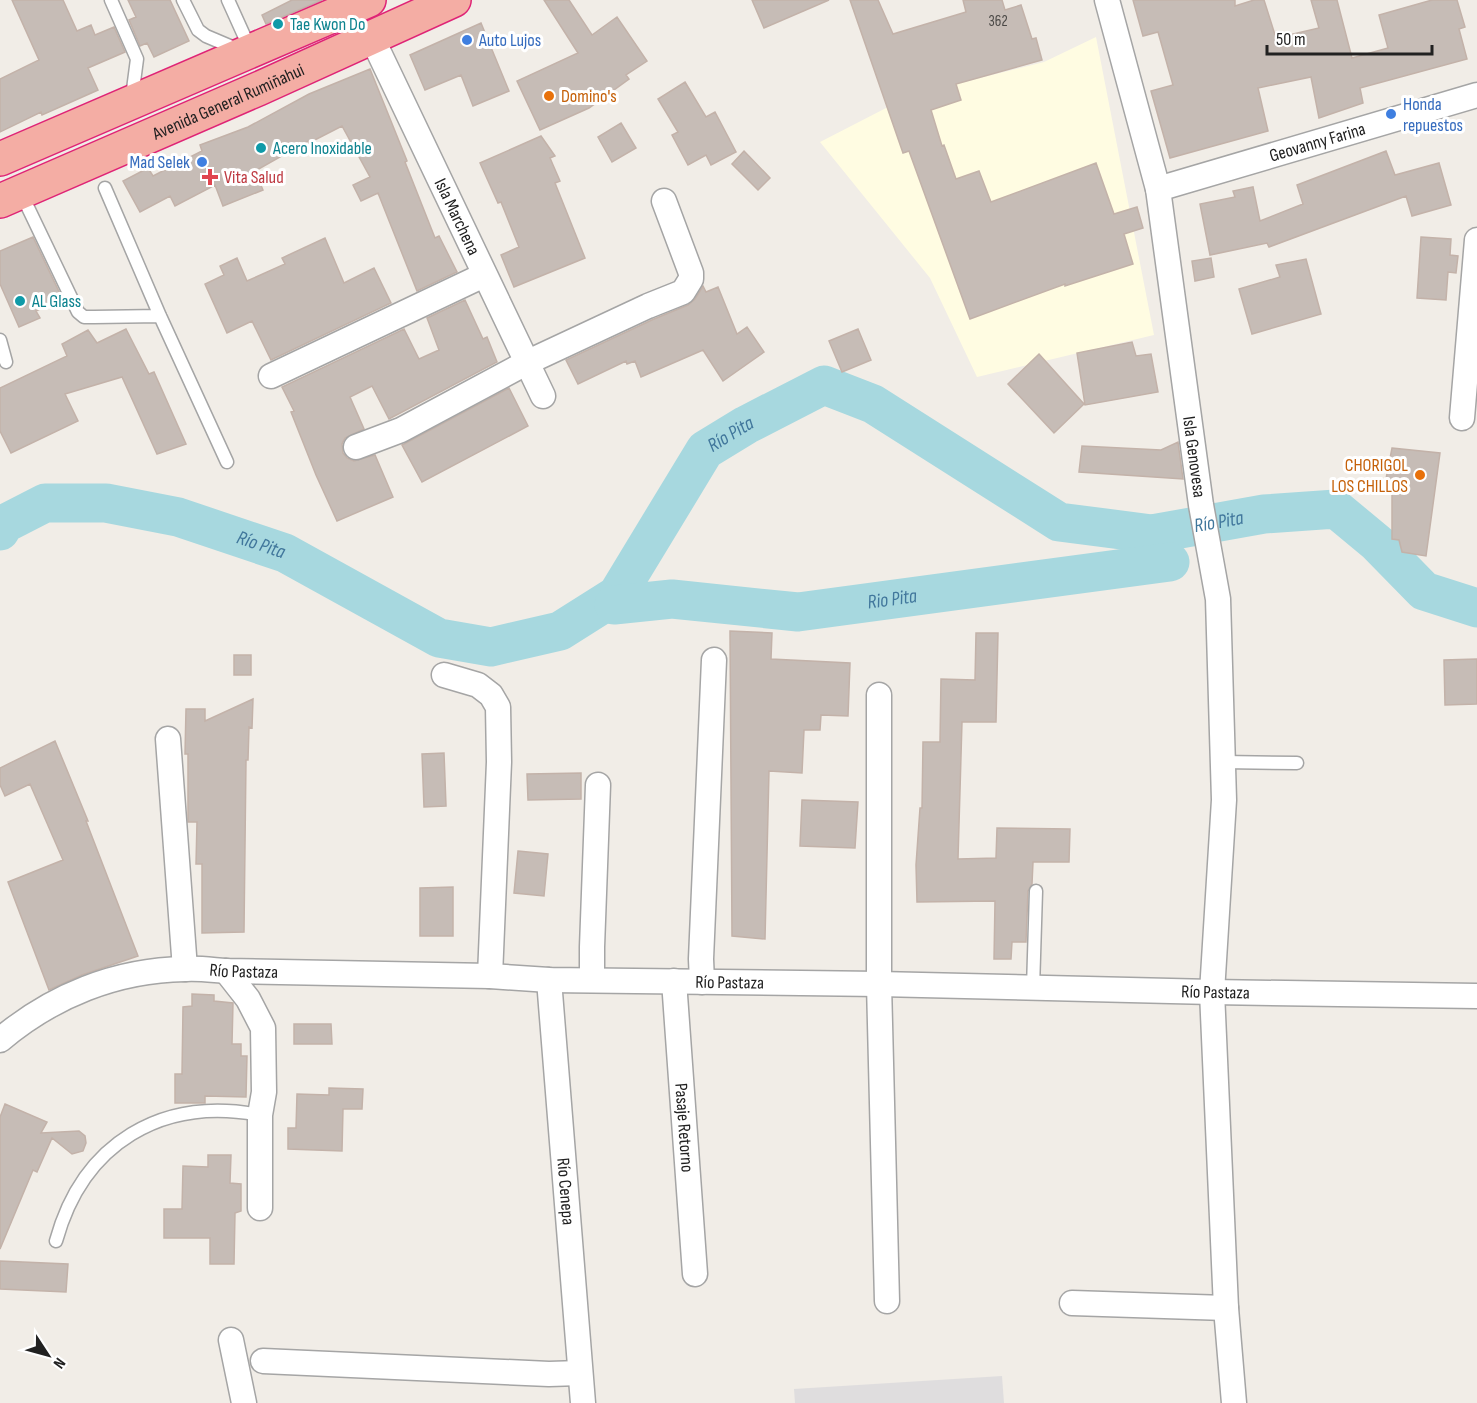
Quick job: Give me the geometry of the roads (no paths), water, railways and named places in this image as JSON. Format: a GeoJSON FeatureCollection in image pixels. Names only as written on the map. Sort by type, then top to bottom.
{"type":"FeatureCollection","features":[{"type":"Feature","properties":{"kind":"highway","name":"Avenida General Rumiñahui"},"geometry":{"type":"LineString","coordinates":[[0,159],[369,0]]}},
{"type":"Feature","properties":{"kind":"highway","name":"Avenida General Rumiñahui"},"geometry":{"type":"LineString","coordinates":[[10,197],[454,0]]}},
{"type":"Feature","properties":{"kind":"street","name":"Isla Genovesa"},"geometry":{"type":"LineString","coordinates":[[1107,0],[1158,189],[1201,505],[1218,599],[1224,800],[1212,992],[1226,1308],[1234,1403]]}},
{"type":"Feature","properties":{"kind":"street","name":"Isla Marchena"},"geometry":{"type":"LineString","coordinates":[[372,38],[543,396]]}},
{"type":"Feature","properties":{"kind":"street","name":"Geovanny Farina"},"geometry":{"type":"LineString","coordinates":[[1158,189],[1477,94]]}},
{"type":"Feature","properties":{"kind":"street"},"geometry":{"type":"LineString","coordinates":[[356,447],[401,430],[526,363],[687,288],[691,273],[664,201]]}},
{"type":"Feature","properties":{"kind":"street"},"geometry":{"type":"LineString","coordinates":[[1462,418],[1477,240]]}},
{"type":"Feature","properties":{"kind":"street"},"geometry":{"type":"LineString","coordinates":[[271,376],[484,275]]}},
{"type":"Feature","properties":{"kind":"street"},"geometry":{"type":"LineString","coordinates":[[702,982],[701,959],[714,660]]}},
{"type":"Feature","properties":{"kind":"street"},"geometry":{"type":"LineString","coordinates":[[444,675],[478,685],[491,695],[498,707],[499,762],[490,976]]}},
{"type":"Feature","properties":{"kind":"street"},"geometry":{"type":"LineString","coordinates":[[879,695],[879,984],[887,1301]]}},
{"type":"Feature","properties":{"kind":"street"},"geometry":{"type":"LineString","coordinates":[[168,739],[185,969]]}},
{"type":"Feature","properties":{"kind":"street"},"geometry":{"type":"LineString","coordinates":[[592,980],[598,785]]}},
{"type":"Feature","properties":{"kind":"street","name":"Río Pastaza"},"geometry":{"type":"LineString","coordinates":[[0,1040],[20,1023],[57,1000],[98,983],[141,973],[185,969],[490,976],[549,980],[1477,996]]}},
{"type":"Feature","properties":{"kind":"street"},"geometry":{"type":"LineString","coordinates":[[226,971],[248,999],[263,1028],[264,1092],[260,1115],[260,1209]]}},
{"type":"Feature","properties":{"kind":"street","name":"Río Cenepa"},"geometry":{"type":"LineString","coordinates":[[549,980],[583,1403]]}},
{"type":"Feature","properties":{"kind":"street","name":"Pasaje Retorno"},"geometry":{"type":"LineString","coordinates":[[674,981],[695,1274]]}},
{"type":"Feature","properties":{"kind":"street"},"geometry":{"type":"LineString","coordinates":[[1072,1303],[1226,1308]]}},
{"type":"Feature","properties":{"kind":"street"},"geometry":{"type":"LineString","coordinates":[[231,1340],[243,1403]]}},
{"type":"Feature","properties":{"kind":"street"},"geometry":{"type":"LineString","coordinates":[[263,1361],[549,1374],[580,1373]]}},
{"type":"Feature","properties":{"kind":"lane"},"geometry":{"type":"LineString","coordinates":[[111,0],[137,59],[132,102]]}},
{"type":"Feature","properties":{"kind":"lane"},"geometry":{"type":"LineString","coordinates":[[183,0],[198,30],[206,36],[248,52]]}},
{"type":"Feature","properties":{"kind":"lane"},"geometry":{"type":"LineString","coordinates":[[228,0],[248,52]]}},
{"type":"Feature","properties":{"kind":"lane"},"geometry":{"type":"LineString","coordinates":[[105,188],[160,316],[227,462]]}},
{"type":"Feature","properties":{"kind":"lane"},"geometry":{"type":"LineString","coordinates":[[10,197],[73,305],[84,317],[160,316]]}},
{"type":"Feature","properties":{"kind":"lane"},"geometry":{"type":"LineString","coordinates":[[0,340],[6,362]]}},
{"type":"Feature","properties":{"kind":"lane"},"geometry":{"type":"LineString","coordinates":[[1223,762],[1297,763]]}},
{"type":"Feature","properties":{"kind":"lane"},"geometry":{"type":"LineString","coordinates":[[1033,988],[1036,891]]}},
{"type":"Feature","properties":{"kind":"lane"},"geometry":{"type":"LineString","coordinates":[[56,1241],[62,1219],[83,1180],[97,1162],[131,1134],[172,1116],[194,1111],[238,1111],[260,1115]]}},
{"type":"Feature","properties":{"kind":"waterway","name":"Río Pita"},"geometry":{"type":"LineString","coordinates":[[0,531],[4,524],[45,503],[106,503],[178,517],[285,553],[439,638],[491,647],[560,631],[617,595],[705,450],[746,425],[824,385],[873,404],[1059,522],[1152,534],[1264,514],[1336,509],[1377,543],[1424,591],[1477,608]]}},
{"type":"Feature","properties":{"kind":"waterway","name":"Rio Pita"},"geometry":{"type":"LineString","coordinates":[[614,605],[672,599],[798,612],[1170,562]]}},
{"type":"Feature","properties":{"kind":"place","name":"Tae Kwon Do"},"geometry":{"type":"Point","coordinates":[278,24]}},
{"type":"Feature","properties":{"kind":"place","name":"Auto Lujos"},"geometry":{"type":"Point","coordinates":[467,40]}},
{"type":"Feature","properties":{"kind":"place","name":"Domino's"},"geometry":{"type":"Point","coordinates":[549,96]}},
{"type":"Feature","properties":{"kind":"place","name":"Honda repuestos"},"geometry":{"type":"Point","coordinates":[1391,114]}},
{"type":"Feature","properties":{"kind":"place","name":"Acero Inoxidable"},"geometry":{"type":"Point","coordinates":[261,148]}},
{"type":"Feature","properties":{"kind":"place","name":"Mad Selek"},"geometry":{"type":"Point","coordinates":[202,162]}},
{"type":"Feature","properties":{"kind":"place","name":"Vita Salud"},"geometry":{"type":"Point","coordinates":[210,177]}},
{"type":"Feature","properties":{"kind":"place","name":"AL Glass"},"geometry":{"type":"Point","coordinates":[20,301]}},
{"type":"Feature","properties":{"kind":"place","name":"CHORIGOL LOS CHILLOS"},"geometry":{"type":"Point","coordinates":[1420,475]}}]}
